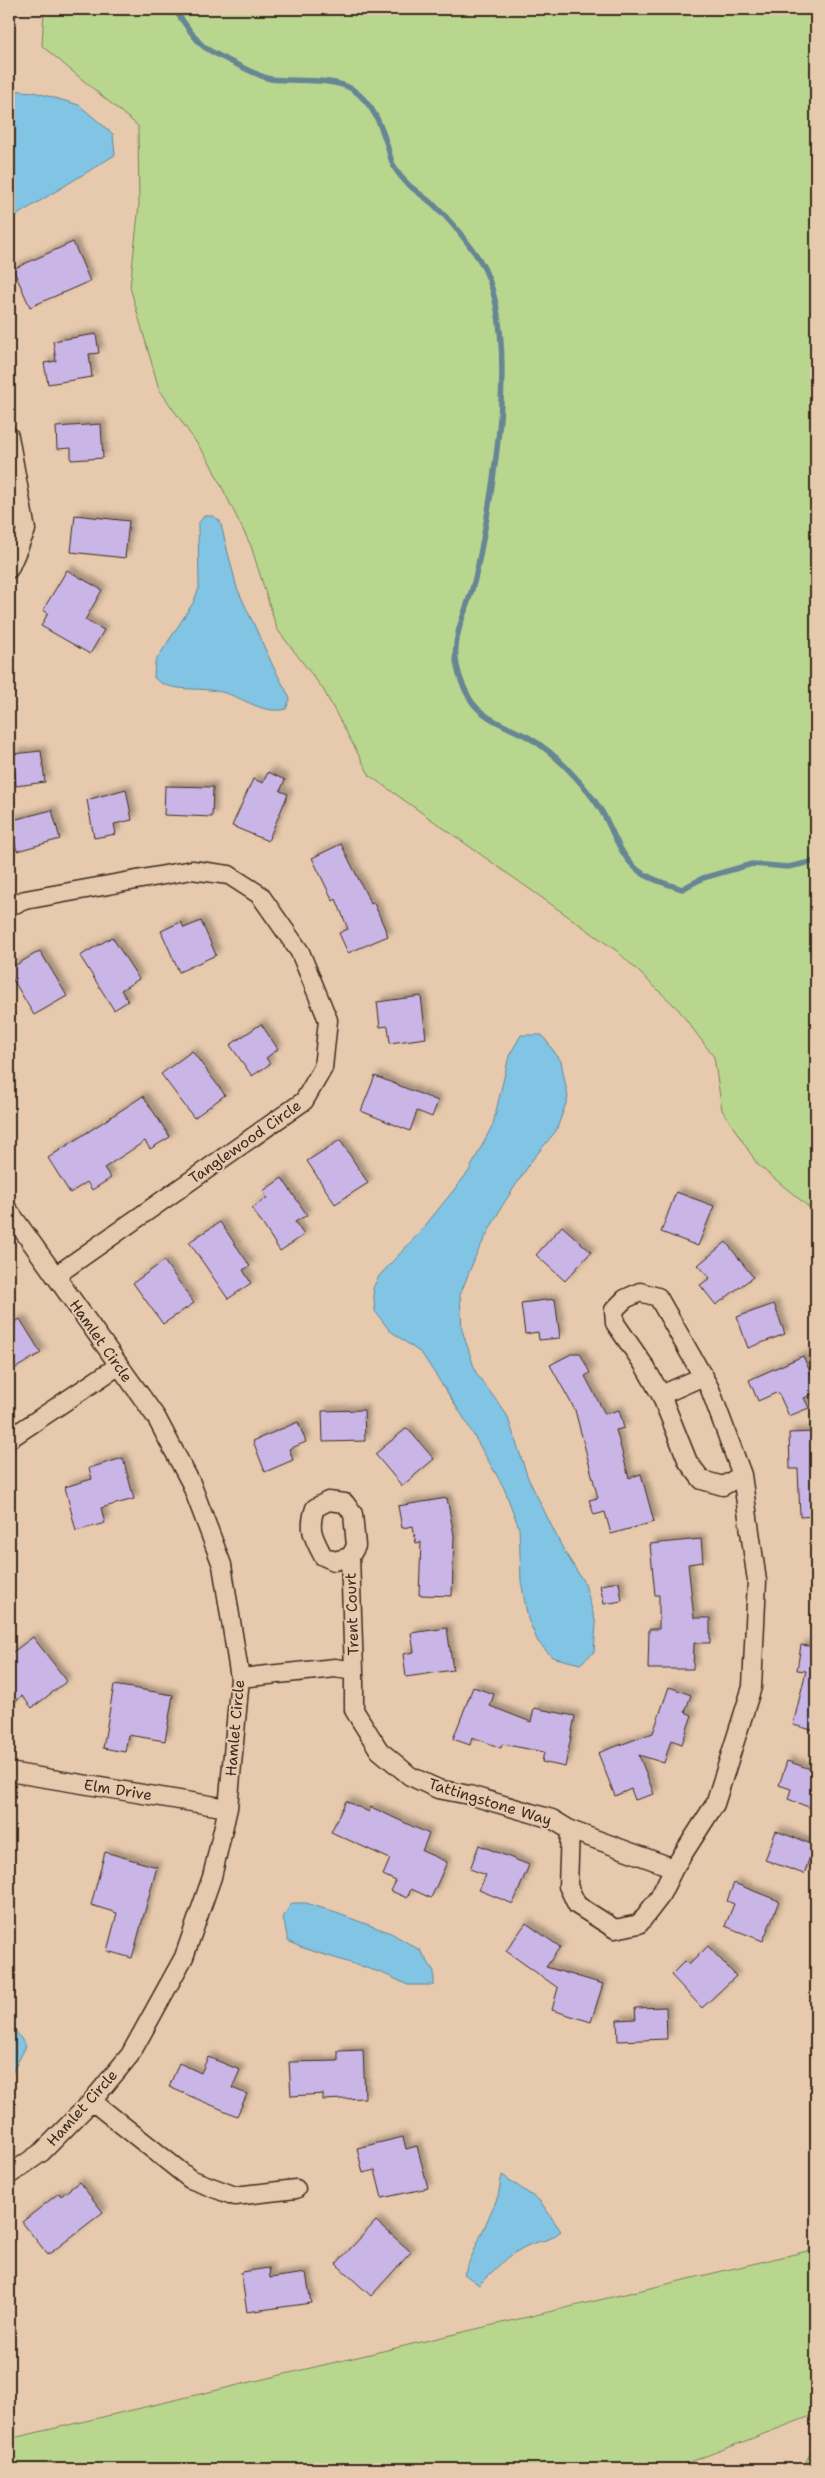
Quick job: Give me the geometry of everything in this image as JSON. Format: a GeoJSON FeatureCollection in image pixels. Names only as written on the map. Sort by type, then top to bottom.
{"type":"FeatureCollection","features":[{"type":"Feature","properties":{"kind":"street"},"geometry":{"type":"LineString","coordinates":[[9,436],[26,530],[9,569]]}},
{"type":"Feature","properties":{"kind":"street","name":"Tanglewood Circle"},"geometry":{"type":"LineString","coordinates":[[9,906],[25,900],[192,870],[229,875],[260,895],[300,952],[328,1020],[323,1068],[304,1101],[55,1276]]}},
{"type":"Feature","properties":{"kind":"street","name":"Hamlet Circle"},"geometry":{"type":"LineString","coordinates":[[9,1211],[156,1417],[191,1483],[222,1565],[240,1678],[228,1808],[212,1877],[184,1957],[130,2055],[92,2101],[42,2152],[9,2174]]}},
{"type":"Feature","properties":{"kind":"street","name":"Tattingstone Way"},"geometry":{"type":"LineString","coordinates":[[570,1830],[568,1886],[578,1905],[615,1929],[639,1924],[659,1898],[674,1868],[715,1804],[752,1687],[756,1581],[742,1475],[704,1376],[658,1298],[640,1292],[625,1299],[614,1310],[615,1323],[644,1365],[661,1395],[688,1462],[702,1480],[723,1486],[742,1475]]}},
{"type":"Feature","properties":{"kind":"street"},"geometry":{"type":"LineString","coordinates":[[9,1439],[118,1366]]}},
{"type":"Feature","properties":{"kind":"street"},"geometry":{"type":"LineString","coordinates":[[661,1395],[704,1376]]}},
{"type":"Feature","properties":{"kind":"street","name":"Trent Court"},"geometry":{"type":"LineString","coordinates":[[350,1557],[354,1671]]}},
{"type":"Feature","properties":{"kind":"street"},"geometry":{"type":"LineString","coordinates":[[240,1678],[335,1668],[354,1671]]}},
{"type":"Feature","properties":{"kind":"street","name":"Tattingstone Way"},"geometry":{"type":"LineString","coordinates":[[354,1671],[354,1710],[379,1750],[410,1776],[438,1789],[469,1795],[552,1819],[570,1830],[674,1868]]}},
{"type":"Feature","properties":{"kind":"street","name":"Elm Drive"},"geometry":{"type":"LineString","coordinates":[[9,1772],[228,1808]]}},
{"type":"Feature","properties":{"kind":"street"},"geometry":{"type":"LineString","coordinates":[[92,2101],[190,2180],[235,2196],[296,2189]]}},
{"type":"Feature","properties":{"kind":"green space"},"geometry":{"type":"Polygon","coordinates":[[[44,9],[816,9],[816,1213],[758,1165],[722,1110],[714,1057],[678,1009],[617,951],[370,776],[323,689],[277,629],[251,546],[209,461],[159,389],[130,287],[139,205],[138,126],[42,46],[44,9]]]}},
{"type":"Feature","properties":{"kind":"green space"},"geometry":{"type":"Polygon","coordinates":[[[816,2249],[816,2414],[672,2469],[9,2469],[9,2439],[816,2249]]]}},
{"type":"Feature","properties":{"kind":"green space"},"geometry":{"type":"Polygon","coordinates":[[[816,2439],[816,2469],[803,2469],[816,2439]]]}},
{"type":"Feature","properties":{"kind":"water"},"geometry":{"type":"Polygon","coordinates":[[[9,90],[34,92],[79,105],[113,134],[115,155],[9,220],[9,90]]]}},
{"type":"Feature","properties":{"kind":"water"},"geometry":{"type":"Polygon","coordinates":[[[204,516],[213,516],[220,521],[237,588],[290,698],[286,709],[269,710],[229,694],[212,690],[177,688],[161,683],[154,678],[155,662],[193,603],[199,588],[198,524],[204,516]]]}},
{"type":"Feature","properties":{"kind":"water"},"geometry":{"type":"Polygon","coordinates":[[[521,1035],[542,1035],[561,1061],[568,1098],[556,1131],[533,1159],[502,1206],[476,1255],[460,1295],[462,1330],[476,1373],[507,1415],[528,1478],[563,1549],[585,1584],[596,1624],[594,1652],[580,1664],[552,1657],[538,1642],[528,1619],[521,1581],[519,1528],[504,1488],[462,1415],[422,1354],[389,1330],[375,1311],[373,1288],[379,1276],[420,1232],[469,1171],[493,1124],[509,1056],[521,1035]]]}},
{"type":"Feature","properties":{"kind":"water"},"geometry":{"type":"Polygon","coordinates":[[[292,1903],[306,1903],[391,1933],[420,1950],[434,1971],[434,1985],[408,1985],[382,1973],[300,1947],[288,1941],[283,1917],[292,1903]]]}},
{"type":"Feature","properties":{"kind":"water"},"geometry":{"type":"Polygon","coordinates":[[[9,2021],[26,2046],[9,2079],[9,2021]]]}},
{"type":"Feature","properties":{"kind":"water"},"geometry":{"type":"Polygon","coordinates":[[[502,2175],[540,2201],[561,2231],[552,2237],[522,2248],[502,2263],[479,2285],[464,2274],[498,2196],[502,2175]]]}},
{"type":"Feature","properties":{"kind":"building"},"geometry":{"type":"Polygon","coordinates":[[[73,242],[90,281],[30,307],[13,269],[73,242]]]}},
{"type":"Feature","properties":{"kind":"building"},"geometry":{"type":"Polygon","coordinates":[[[96,334],[99,353],[89,354],[92,377],[48,384],[44,363],[56,361],[53,341],[96,334]]]}},
{"type":"Feature","properties":{"kind":"building"},"geometry":{"type":"Polygon","coordinates":[[[101,424],[103,458],[71,460],[71,448],[57,449],[56,427],[101,424]]]}},
{"type":"Feature","properties":{"kind":"building"},"geometry":{"type":"Polygon","coordinates":[[[75,515],[129,521],[125,558],[71,552],[75,515]]]}},
{"type":"Feature","properties":{"kind":"building"},"geometry":{"type":"Polygon","coordinates":[[[67,570],[102,590],[85,620],[104,630],[90,654],[41,626],[48,613],[43,610],[67,570]]]}},
{"type":"Feature","properties":{"kind":"building"},"geometry":{"type":"Polygon","coordinates":[[[41,751],[45,782],[16,786],[13,754],[41,751]]]}},
{"type":"Feature","properties":{"kind":"building"},"geometry":{"type":"Polygon","coordinates":[[[268,772],[285,780],[280,791],[288,794],[268,841],[232,826],[253,779],[263,783],[268,772]]]}},
{"type":"Feature","properties":{"kind":"building"},"geometry":{"type":"Polygon","coordinates":[[[165,786],[213,787],[212,817],[164,815],[165,786]]]}},
{"type":"Feature","properties":{"kind":"building"},"geometry":{"type":"Polygon","coordinates":[[[126,789],[132,820],[114,824],[116,834],[94,838],[87,800],[126,789]]]}},
{"type":"Feature","properties":{"kind":"building"},"geometry":{"type":"Polygon","coordinates":[[[52,810],[60,839],[17,851],[9,821],[52,810]]]}},
{"type":"Feature","properties":{"kind":"building"},"geometry":{"type":"Polygon","coordinates":[[[341,844],[371,904],[374,903],[388,936],[348,953],[339,933],[348,929],[336,899],[333,901],[312,858],[341,844]]]}},
{"type":"Feature","properties":{"kind":"building"},"geometry":{"type":"Polygon","coordinates":[[[201,921],[216,955],[179,972],[161,931],[181,922],[184,928],[201,921]]]}},
{"type":"Feature","properties":{"kind":"building"},"geometry":{"type":"Polygon","coordinates":[[[112,937],[139,979],[121,990],[128,1001],[114,1010],[80,956],[112,937]]]}},
{"type":"Feature","properties":{"kind":"building"},"geometry":{"type":"Polygon","coordinates":[[[40,951],[67,996],[34,1015],[9,973],[9,969],[40,951]]]}},
{"type":"Feature","properties":{"kind":"building"},"geometry":{"type":"Polygon","coordinates":[[[421,996],[426,1038],[390,1043],[388,1026],[380,1027],[377,1002],[421,996]]]}},
{"type":"Feature","properties":{"kind":"building"},"geometry":{"type":"Polygon","coordinates":[[[261,1024],[278,1049],[266,1058],[270,1064],[252,1076],[230,1045],[261,1024]]]}},
{"type":"Feature","properties":{"kind":"building"},"geometry":{"type":"Polygon","coordinates":[[[192,1051],[225,1095],[194,1118],[161,1074],[192,1051]]]}},
{"type":"Feature","properties":{"kind":"building"},"geometry":{"type":"Polygon","coordinates":[[[375,1076],[438,1101],[432,1117],[417,1111],[410,1131],[361,1111],[375,1076]]]}},
{"type":"Feature","properties":{"kind":"building"},"geometry":{"type":"Polygon","coordinates":[[[143,1096],[170,1137],[150,1149],[145,1141],[104,1168],[111,1178],[92,1190],[87,1182],[70,1193],[48,1158],[143,1096]]]}},
{"type":"Feature","properties":{"kind":"building"},"geometry":{"type":"Polygon","coordinates":[[[340,1140],[368,1183],[335,1204],[307,1161],[340,1140]]]}},
{"type":"Feature","properties":{"kind":"building"},"geometry":{"type":"Polygon","coordinates":[[[282,1178],[307,1215],[295,1222],[304,1235],[280,1251],[252,1208],[267,1198],[263,1191],[282,1178]]]}},
{"type":"Feature","properties":{"kind":"building"},"geometry":{"type":"Polygon","coordinates":[[[676,1192],[714,1206],[698,1246],[661,1232],[676,1192]]]}},
{"type":"Feature","properties":{"kind":"building"},"geometry":{"type":"Polygon","coordinates":[[[220,1222],[250,1266],[243,1270],[251,1283],[228,1299],[189,1242],[220,1222]]]}},
{"type":"Feature","properties":{"kind":"building"},"geometry":{"type":"Polygon","coordinates":[[[562,1226],[591,1252],[565,1281],[536,1255],[562,1226]]]}},
{"type":"Feature","properties":{"kind":"building"},"geometry":{"type":"Polygon","coordinates":[[[726,1242],[753,1277],[716,1305],[700,1285],[710,1278],[698,1265],[726,1242]]]}},
{"type":"Feature","properties":{"kind":"building"},"geometry":{"type":"Polygon","coordinates":[[[164,1261],[194,1303],[163,1324],[133,1283],[164,1261]]]}},
{"type":"Feature","properties":{"kind":"building"},"geometry":{"type":"Polygon","coordinates":[[[555,1299],[560,1338],[539,1340],[538,1332],[525,1334],[521,1303],[555,1299]]]}},
{"type":"Feature","properties":{"kind":"building"},"geometry":{"type":"Polygon","coordinates":[[[774,1304],[785,1334],[748,1348],[737,1317],[774,1304]]]}},
{"type":"Feature","properties":{"kind":"building"},"geometry":{"type":"Polygon","coordinates":[[[20,1319],[41,1353],[9,1372],[9,1326],[20,1319]]]}},
{"type":"Feature","properties":{"kind":"building"},"geometry":{"type":"Polygon","coordinates":[[[573,1353],[580,1353],[590,1373],[585,1376],[605,1414],[619,1410],[624,1428],[616,1430],[629,1478],[641,1474],[654,1522],[611,1534],[605,1512],[594,1515],[589,1500],[598,1498],[575,1410],[550,1365],[573,1353]]]}},
{"type":"Feature","properties":{"kind":"building"},"geometry":{"type":"Polygon","coordinates":[[[803,1356],[816,1385],[816,1392],[804,1398],[809,1408],[789,1416],[778,1392],[758,1401],[749,1380],[803,1356]]]}},
{"type":"Feature","properties":{"kind":"building"},"geometry":{"type":"Polygon","coordinates":[[[364,1410],[365,1441],[323,1442],[322,1411],[364,1410]]]}},
{"type":"Feature","properties":{"kind":"building"},"geometry":{"type":"Polygon","coordinates":[[[298,1422],[306,1442],[289,1449],[293,1460],[265,1472],[253,1441],[298,1422]]]}},
{"type":"Feature","properties":{"kind":"building"},"geometry":{"type":"Polygon","coordinates":[[[407,1428],[434,1459],[402,1486],[375,1454],[407,1428]]]}},
{"type":"Feature","properties":{"kind":"building"},"geometry":{"type":"Polygon","coordinates":[[[816,1432],[816,1516],[800,1517],[798,1469],[790,1469],[789,1433],[816,1432]]]}},
{"type":"Feature","properties":{"kind":"building"},"geometry":{"type":"Polygon","coordinates":[[[123,1458],[134,1499],[101,1508],[105,1523],[76,1531],[65,1487],[92,1479],[89,1468],[123,1458]]]}},
{"type":"Feature","properties":{"kind":"building"},"geometry":{"type":"Polygon","coordinates":[[[447,1498],[454,1535],[452,1596],[419,1595],[421,1542],[416,1543],[413,1526],[402,1528],[398,1506],[447,1498]]]}},
{"type":"Feature","properties":{"kind":"building"},"geometry":{"type":"Polygon","coordinates":[[[701,1539],[703,1562],[688,1564],[694,1618],[710,1618],[710,1643],[694,1643],[693,1669],[648,1669],[649,1629],[659,1629],[659,1595],[655,1595],[650,1544],[701,1539]]]}},
{"type":"Feature","properties":{"kind":"building"},"geometry":{"type":"Polygon","coordinates":[[[619,1582],[622,1601],[604,1604],[600,1585],[619,1582]]]}},
{"type":"Feature","properties":{"kind":"building"},"geometry":{"type":"Polygon","coordinates":[[[447,1628],[453,1670],[406,1677],[403,1654],[414,1652],[411,1633],[447,1628]]]}},
{"type":"Feature","properties":{"kind":"building"},"geometry":{"type":"Polygon","coordinates":[[[33,1637],[67,1681],[32,1708],[22,1696],[9,1706],[9,1655],[33,1637]]]}},
{"type":"Feature","properties":{"kind":"building"},"geometry":{"type":"Polygon","coordinates":[[[801,1645],[816,1647],[816,1731],[793,1725],[806,1671],[797,1670],[801,1645]]]}},
{"type":"Feature","properties":{"kind":"building"},"geometry":{"type":"Polygon","coordinates":[[[114,1685],[173,1695],[165,1741],[128,1735],[125,1752],[103,1748],[114,1685]]]}},
{"type":"Feature","properties":{"kind":"building"},"geometry":{"type":"Polygon","coordinates":[[[473,1687],[494,1694],[490,1706],[531,1722],[534,1708],[575,1716],[565,1767],[542,1762],[544,1752],[502,1744],[501,1748],[472,1737],[470,1745],[453,1739],[473,1687]]]}},
{"type":"Feature","properties":{"kind":"building"},"geometry":{"type":"Polygon","coordinates":[[[669,1687],[691,1695],[685,1712],[692,1715],[682,1744],[671,1740],[664,1763],[639,1755],[654,1794],[635,1800],[631,1789],[615,1796],[598,1753],[653,1733],[669,1687]]]}},
{"type":"Feature","properties":{"kind":"building"},"geometry":{"type":"Polygon","coordinates":[[[787,1761],[816,1771],[816,1810],[788,1799],[791,1789],[779,1785],[787,1761]]]}},
{"type":"Feature","properties":{"kind":"building"},"geometry":{"type":"Polygon","coordinates":[[[346,1801],[369,1812],[371,1807],[429,1834],[422,1851],[447,1862],[431,1898],[411,1889],[407,1898],[391,1891],[396,1881],[383,1875],[390,1859],[331,1832],[346,1801]]]}},
{"type":"Feature","properties":{"kind":"building"},"geometry":{"type":"Polygon","coordinates":[[[776,1831],[814,1845],[804,1874],[765,1860],[776,1831]]]}},
{"type":"Feature","properties":{"kind":"building"},"geometry":{"type":"Polygon","coordinates":[[[479,1845],[529,1865],[513,1904],[479,1890],[486,1875],[470,1869],[479,1845]]]}},
{"type":"Feature","properties":{"kind":"building"},"geometry":{"type":"Polygon","coordinates":[[[105,1852],[157,1867],[132,1958],[107,1951],[117,1913],[91,1905],[105,1852]]]}},
{"type":"Feature","properties":{"kind":"building"},"geometry":{"type":"Polygon","coordinates":[[[734,1883],[779,1901],[763,1941],[725,1926],[734,1904],[727,1901],[734,1883]]]}},
{"type":"Feature","properties":{"kind":"building"},"geometry":{"type":"Polygon","coordinates":[[[526,1923],[560,1947],[546,1967],[603,1984],[591,2022],[552,2010],[558,1988],[506,1951],[526,1923]]]}},
{"type":"Feature","properties":{"kind":"building"},"geometry":{"type":"Polygon","coordinates":[[[708,1946],[736,1976],[702,2008],[671,1975],[685,1961],[689,1965],[708,1946]]]}},
{"type":"Feature","properties":{"kind":"building"},"geometry":{"type":"Polygon","coordinates":[[[666,2007],[667,2039],[618,2041],[617,2020],[636,2019],[635,2008],[666,2007]]]}},
{"type":"Feature","properties":{"kind":"building"},"geometry":{"type":"Polygon","coordinates":[[[363,2050],[365,2098],[323,2100],[323,2094],[291,2096],[289,2062],[338,2061],[338,2051],[363,2050]]]}},
{"type":"Feature","properties":{"kind":"building"},"geometry":{"type":"Polygon","coordinates":[[[208,2057],[240,2070],[232,2088],[247,2094],[237,2116],[169,2087],[179,2063],[201,2073],[208,2057]]]}},
{"type":"Feature","properties":{"kind":"building"},"geometry":{"type":"Polygon","coordinates":[[[403,2137],[406,2149],[417,2146],[428,2188],[382,2198],[375,2170],[363,2173],[357,2148],[403,2137]]]}},
{"type":"Feature","properties":{"kind":"building"},"geometry":{"type":"Polygon","coordinates":[[[79,2182],[103,2212],[48,2255],[22,2222],[59,2193],[61,2196],[79,2182]]]}},
{"type":"Feature","properties":{"kind":"building"},"geometry":{"type":"Polygon","coordinates":[[[376,2221],[411,2252],[371,2296],[336,2264],[376,2221]]]}},
{"type":"Feature","properties":{"kind":"building"},"geometry":{"type":"Polygon","coordinates":[[[269,2268],[270,2278],[306,2273],[311,2303],[247,2312],[241,2272],[269,2268]]]}},
{"type":"Feature","properties":{"kind":"waterway"},"geometry":{"type":"LineString","coordinates":[[174,9],[203,46],[247,70],[271,79],[324,81],[344,85],[366,101],[379,123],[396,170],[404,181],[434,205],[458,231],[479,259],[492,289],[499,326],[502,367],[496,455],[477,570],[458,634],[456,648],[456,664],[461,680],[475,706],[481,712],[504,726],[535,741],[560,762],[581,783],[596,802],[628,859],[639,871],[654,879],[682,889],[703,878],[752,864],[788,867],[816,861]]}}]}
